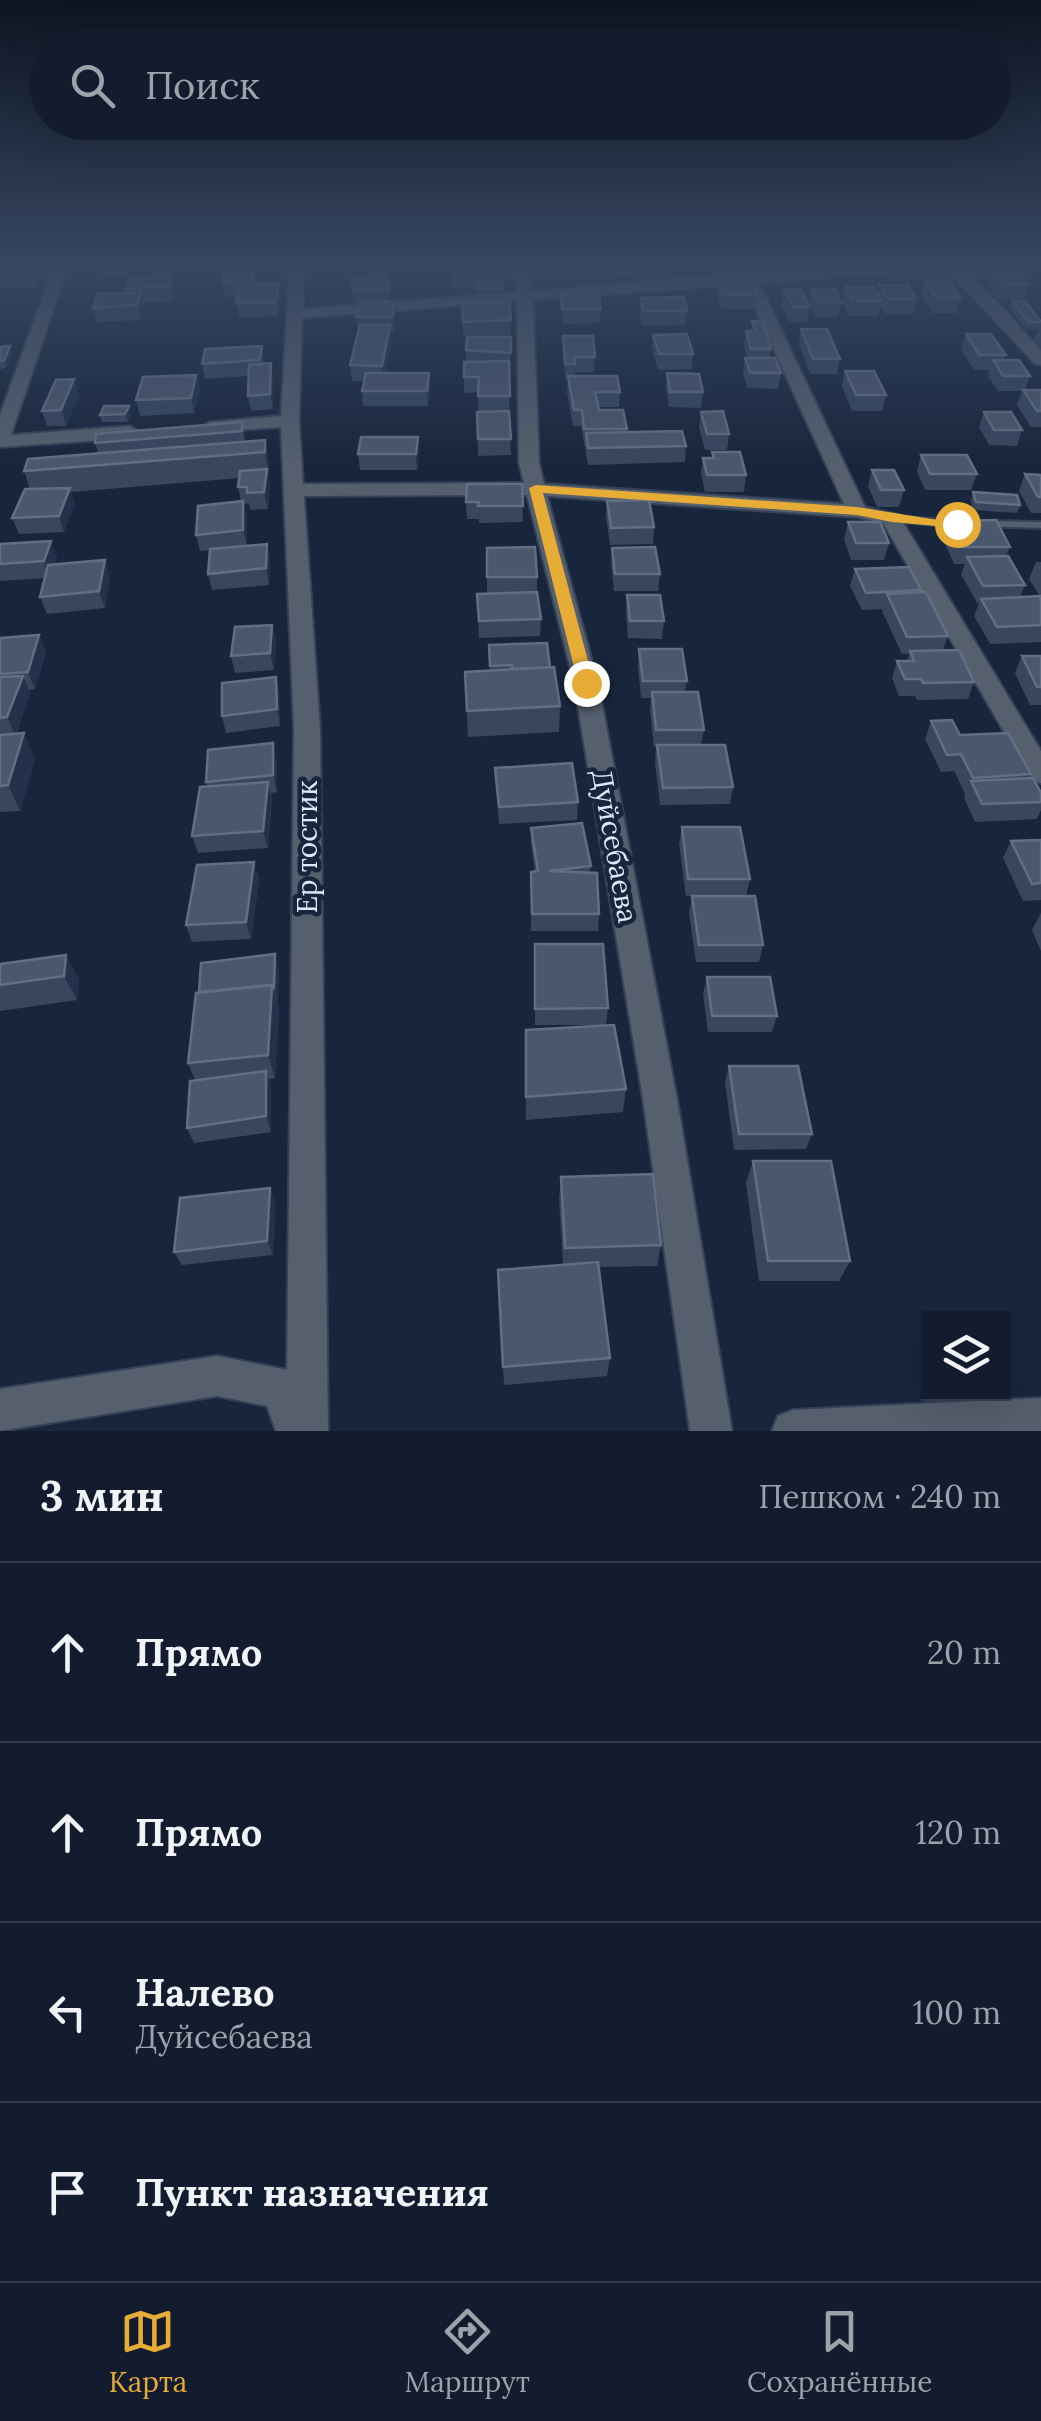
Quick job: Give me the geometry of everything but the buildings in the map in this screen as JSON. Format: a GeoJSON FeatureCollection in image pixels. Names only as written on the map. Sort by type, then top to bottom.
{"type":"FeatureCollection","features":[{"type":"Feature","properties":{"kind":"street"},"geometry":{"type":"LineString","coordinates":[[39,330],[0,441],[154,430]]}},
{"type":"Feature","properties":{"kind":"street","name":"Ер тостик"},"geometry":{"type":"LineString","coordinates":[[296,330],[290,421],[307,729],[307,1431]]}},
{"type":"Feature","properties":{"kind":"street","name":"Дуйсебаева"},"geometry":{"type":"LineString","coordinates":[[525,330],[529,463],[586,683],[660,1099],[711,1431]]}},
{"type":"Feature","properties":{"kind":"street"},"geometry":{"type":"LineString","coordinates":[[773,330],[857,511]]}},
{"type":"Feature","properties":{"kind":"street"},"geometry":{"type":"LineString","coordinates":[[1013,330],[1041,360]]}},
{"type":"Feature","properties":{"kind":"street"},"geometry":{"type":"LineString","coordinates":[[193,428],[290,421]]}},
{"type":"Feature","properties":{"kind":"street"},"geometry":{"type":"LineString","coordinates":[[294,490],[536,488],[857,511],[892,518],[1041,773]]}},
{"type":"Feature","properties":{"kind":"street"},"geometry":{"type":"LineString","coordinates":[[0,1410],[217,1376],[281,1388],[297,1431]]}},
{"type":"Feature","properties":{"kind":"street"},"geometry":{"type":"LineString","coordinates":[[793,1431],[1041,1419]]}},
{"type":"Feature","properties":{"kind":"lane"},"geometry":{"type":"LineString","coordinates":[[892,518],[1041,525]]}},
{"type":"Feature","properties":{"kind":"route"},"geometry":{"type":"LineString","coordinates":[[586,683],[536,488],[857,511],[957,524]]}}]}
